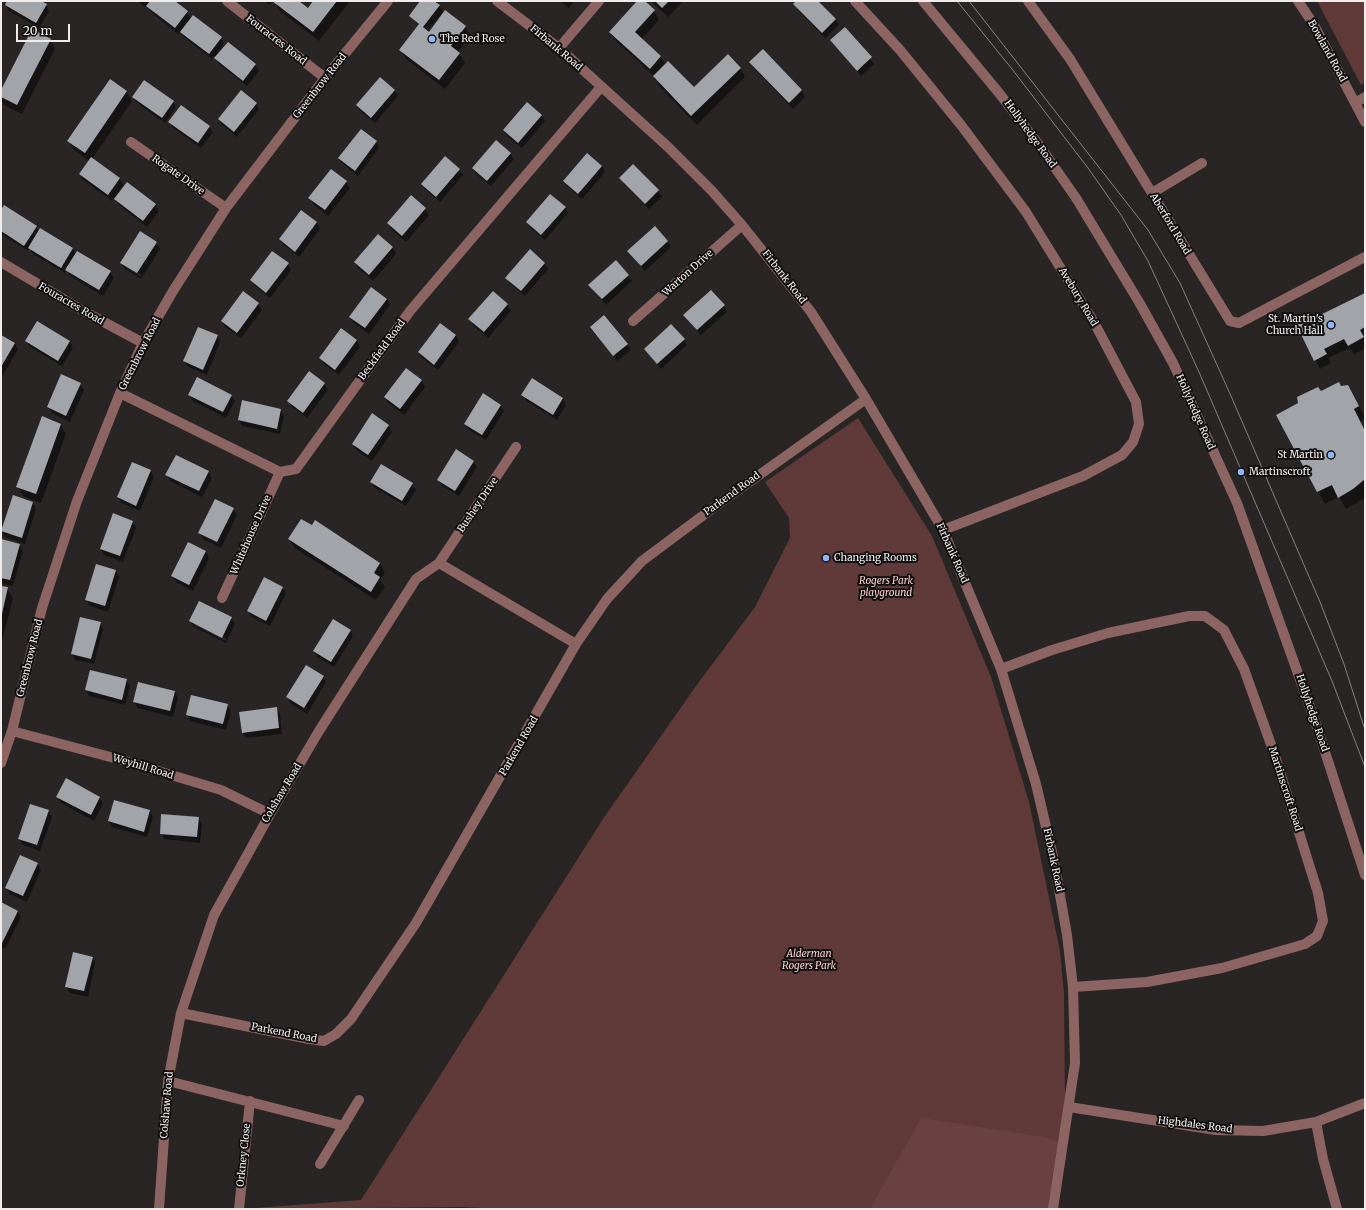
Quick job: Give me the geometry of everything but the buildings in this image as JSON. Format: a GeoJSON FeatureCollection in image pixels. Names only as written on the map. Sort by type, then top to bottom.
{"type":"FeatureCollection","features":[{"type":"Feature","properties":{"kind":"street","name":"Fouracres Road"},"geometry":{"type":"LineString","coordinates":[[227,1],[325,78]]}},
{"type":"Feature","properties":{"kind":"street","name":"Greenbrow Road"},"geometry":{"type":"LineString","coordinates":[[1,763],[12,731],[42,608],[77,501],[120,393],[143,343],[173,291],[226,208],[325,78],[388,1]]}},
{"type":"Feature","properties":{"kind":"street","name":"Firbank Road"},"geometry":{"type":"LineString","coordinates":[[497,1],[559,48],[601,88],[667,146],[712,191],[742,225],[811,312],[866,399],[943,530],[1001,669],[1036,784],[1052,853],[1067,935],[1074,987],[1075,1063],[1053,1209]]}},
{"type":"Feature","properties":{"kind":"street"},"geometry":{"type":"LineString","coordinates":[[559,48],[599,1]]}},
{"type":"Feature","properties":{"kind":"street","name":"Avebury Road"},"geometry":{"type":"LineString","coordinates":[[855,1],[904,56],[961,125],[1026,212],[1095,324],[1136,402],[1139,424],[1133,442],[1122,455],[1083,476],[943,530]]}},
{"type":"Feature","properties":{"kind":"street","name":"Hollyhedge Road"},"geometry":{"type":"LineString","coordinates":[[923,1],[999,93],[1067,185],[1140,302],[1173,363],[1237,503],[1313,717],[1365,875]]}},
{"type":"Feature","properties":{"kind":"street","name":"Aberford Road"},"geometry":{"type":"LineString","coordinates":[[1028,1],[1070,59],[1227,317],[1234,322],[1240,323],[1365,257]]}},
{"type":"Feature","properties":{"kind":"street","name":"Bowland Road"},"geometry":{"type":"LineString","coordinates":[[1298,1],[1314,25],[1365,122]]}},
{"type":"Feature","properties":{"kind":"street","name":"Beckfield Road"},"geometry":{"type":"LineString","coordinates":[[280,472],[296,469],[410,311],[601,88]]}},
{"type":"Feature","properties":{"kind":"street"},"geometry":{"type":"LineString","coordinates":[[1355,102],[1365,98]]}},
{"type":"Feature","properties":{"kind":"street","name":"Rogate Drive"},"geometry":{"type":"LineString","coordinates":[[131,142],[226,208]]}},
{"type":"Feature","properties":{"kind":"street"},"geometry":{"type":"LineString","coordinates":[[1152,193],[1202,163]]}},
{"type":"Feature","properties":{"kind":"street","name":"Warton Drive"},"geometry":{"type":"LineString","coordinates":[[633,321],[742,225]]}},
{"type":"Feature","properties":{"kind":"street","name":"Fouracres Road"},"geometry":{"type":"LineString","coordinates":[[1,262],[85,312],[143,343]]}},
{"type":"Feature","properties":{"kind":"street"},"geometry":{"type":"LineString","coordinates":[[120,393],[280,472]]}},
{"type":"Feature","properties":{"kind":"street","name":"Parkend Road"},"geometry":{"type":"LineString","coordinates":[[182,1012],[309,1039],[324,1040],[336,1034],[351,1019],[416,923],[576,644],[607,599],[642,561],[717,505],[866,399]]}},
{"type":"Feature","properties":{"kind":"street","name":"Bushey Drive"},"geometry":{"type":"LineString","coordinates":[[439,562],[516,447]]}},
{"type":"Feature","properties":{"kind":"street","name":"Whitehouse Drive"},"geometry":{"type":"LineString","coordinates":[[222,598],[280,472]]}},
{"type":"Feature","properties":{"kind":"street"},"geometry":{"type":"LineString","coordinates":[[439,562],[576,644]]}},
{"type":"Feature","properties":{"kind":"street","name":"Colshaw Road"},"geometry":{"type":"LineString","coordinates":[[160,1209],[168,1081],[182,1012],[214,915],[270,814],[319,731],[416,579],[439,562]]}},
{"type":"Feature","properties":{"kind":"street","name":"Martinscroft Road"},"geometry":{"type":"LineString","coordinates":[[1001,669],[1052,650],[1108,633],[1189,616],[1205,616],[1224,630],[1244,668],[1274,753],[1318,893],[1323,921],[1317,936],[1305,944],[1274,955],[1214,970],[1148,982],[1074,987]]}},
{"type":"Feature","properties":{"kind":"street","name":"Weyhill Road"},"geometry":{"type":"LineString","coordinates":[[12,731],[118,759],[222,790],[270,814]]}},
{"type":"Feature","properties":{"kind":"street"},"geometry":{"type":"LineString","coordinates":[[168,1081],[344,1126]]}},
{"type":"Feature","properties":{"kind":"street"},"geometry":{"type":"LineString","coordinates":[[320,1164],[359,1100]]}},
{"type":"Feature","properties":{"kind":"street","name":"Orkney Close"},"geometry":{"type":"LineString","coordinates":[[239,1209],[250,1101]]}},
{"type":"Feature","properties":{"kind":"street","name":"Highdales Road"},"geometry":{"type":"LineString","coordinates":[[1069,1107],[1216,1130],[1263,1130],[1316,1122],[1365,1103]]}},
{"type":"Feature","properties":{"kind":"street"},"geometry":{"type":"LineString","coordinates":[[1316,1122],[1323,1159],[1337,1209]]}},
{"type":"Feature","properties":{"kind":"green space"},"geometry":{"type":"Polygon","coordinates":[[[1317,1],[1365,1],[1365,82],[1361,85],[1317,1]]]}},
{"type":"Feature","properties":{"kind":"green space","name":"Alderman Rogers Park"},"geometry":{"type":"Polygon","coordinates":[[[858,418],[932,536],[991,677],[1029,802],[1060,951],[1064,994],[1065,1100],[1049,1209],[502,1209],[463,1207],[242,1209],[361,1200],[603,819],[696,686],[755,607],[790,538],[789,518],[765,482],[858,418]]]}},
{"type":"Feature","properties":{"kind":"shaded area"},"geometry":{"type":"Polygon","coordinates":[[[921,1118],[1044,1137],[1061,1142],[1049,1209],[870,1209],[921,1118]]]}},
{"type":"Feature","properties":{"kind":"tram line"},"geometry":{"type":"LineString","coordinates":[[957,1],[1012,69],[1088,168],[1121,215],[1148,261],[1199,372],[1332,681],[1365,767]]}},
{"type":"Feature","properties":{"kind":"tram line"},"geometry":{"type":"LineString","coordinates":[[969,1],[1148,230],[1180,283],[1231,396],[1320,602],[1344,664],[1365,730]]}},
{"type":"Feature","properties":{"kind":"place","name":"The Red Rose"},"geometry":{"type":"Point","coordinates":[432,39]}},
{"type":"Feature","properties":{"kind":"place","name":"St. Martin's Church Hall"},"geometry":{"type":"Point","coordinates":[1331,325]}},
{"type":"Feature","properties":{"kind":"place","name":"St Martin"},"geometry":{"type":"Point","coordinates":[1331,455]}},
{"type":"Feature","properties":{"kind":"place","name":"Martinscroft"},"geometry":{"type":"Point","coordinates":[1241,472]}},
{"type":"Feature","properties":{"kind":"place","name":"Changing Rooms"},"geometry":{"type":"Point","coordinates":[826,558]}},
{"type":"Feature","properties":{"kind":"park label","name":"Rogers Park playground"},"geometry":{"type":"Point","coordinates":[886,586]}}]}
